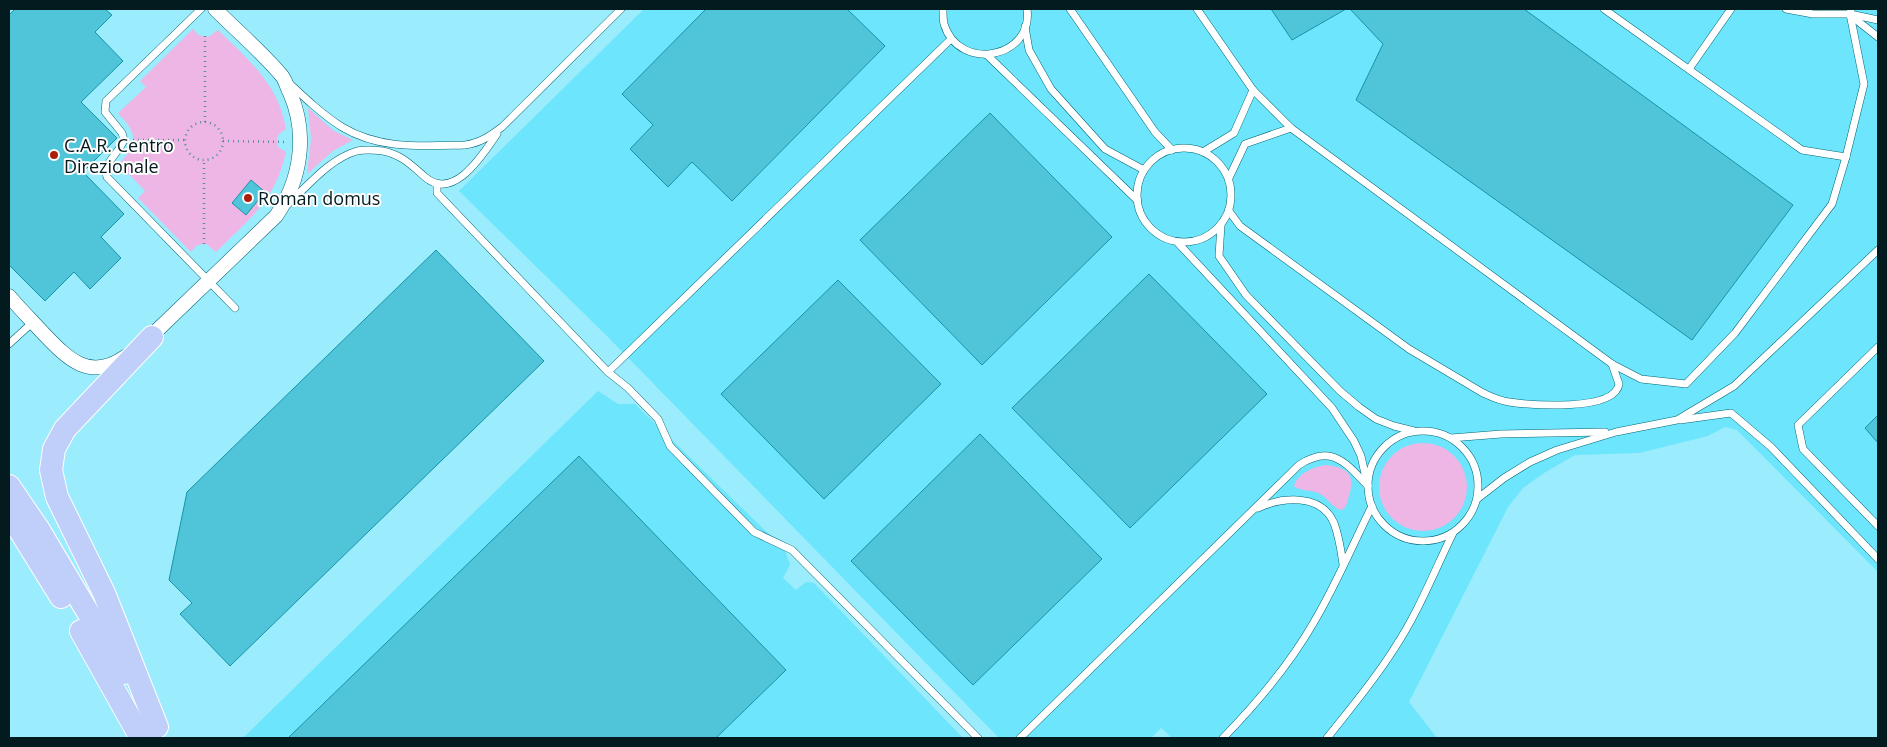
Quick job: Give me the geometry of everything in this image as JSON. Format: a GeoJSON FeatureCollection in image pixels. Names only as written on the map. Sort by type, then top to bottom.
{"type":"FeatureCollection","features":[{"type":"Feature","properties":{"kind":"highway"},"geometry":{"type":"LineString","coordinates":[[152,337],[65,429],[54,448],[51,470],[53,487],[57,497],[107,600],[154,734]]}},
{"type":"Feature","properties":{"kind":"highway"},"geometry":{"type":"LineString","coordinates":[[9,486],[39,530],[154,734]]}},
{"type":"Feature","properties":{"kind":"highway"},"geometry":{"type":"LineString","coordinates":[[9,513],[91,647],[154,734]]}},
{"type":"Feature","properties":{"kind":"street"},"geometry":{"type":"LineString","coordinates":[[9,296],[68,357],[75,362],[93,368],[103,367],[115,363],[152,337],[276,216],[290,194],[296,175],[300,148],[300,125],[296,107],[283,78],[215,9]]}},
{"type":"Feature","properties":{"kind":"lane"},"geometry":{"type":"LineString","coordinates":[[201,9],[106,101],[105,112],[122,133],[124,140],[120,150],[107,165],[106,175],[235,308]]}},
{"type":"Feature","properties":{"kind":"lane"},"geometry":{"type":"LineString","coordinates":[[276,216],[326,169],[341,158],[358,151],[377,150],[401,157],[413,165],[425,177],[437,184],[453,182],[480,158],[502,127],[621,9]]}},
{"type":"Feature","properties":{"kind":"lane"},"geometry":{"type":"LineString","coordinates":[[943,9],[944,24],[951,39],[961,48],[973,54],[987,55],[999,53],[1010,47],[1019,38],[1025,27]]}},
{"type":"Feature","properties":{"kind":"lane"},"geometry":{"type":"LineString","coordinates":[[1027,9],[1025,27],[1029,50],[1051,89],[1105,149],[1144,170]]}},
{"type":"Feature","properties":{"kind":"lane"},"geometry":{"type":"LineString","coordinates":[[1070,9],[1155,132],[1172,150]]}},
{"type":"Feature","properties":{"kind":"lane"},"geometry":{"type":"LineString","coordinates":[[1197,9],[1253,90],[1290,128],[1612,364],[1641,379],[1686,384],[1736,333],[1832,204],[1864,84],[1850,12]]}},
{"type":"Feature","properties":{"kind":"lane"},"geometry":{"type":"LineString","coordinates":[[1604,9],[1802,150],[1846,157]]}},
{"type":"Feature","properties":{"kind":"lane"},"geometry":{"type":"LineString","coordinates":[[1689,69],[1730,9]]}},
{"type":"Feature","properties":{"kind":"lane"},"geometry":{"type":"LineString","coordinates":[[1786,9],[1813,14],[1850,12],[1878,20]]}},
{"type":"Feature","properties":{"kind":"lane"},"geometry":{"type":"LineString","coordinates":[[1850,12],[1878,38]]}},
{"type":"Feature","properties":{"kind":"lane"},"geometry":{"type":"LineString","coordinates":[[608,372],[951,39]]}},
{"type":"Feature","properties":{"kind":"lane"},"geometry":{"type":"LineString","coordinates":[[987,55],[1137,200]]}},
{"type":"Feature","properties":{"kind":"lane"},"geometry":{"type":"LineString","coordinates":[[283,78],[325,116],[343,128],[359,136],[389,144],[406,146],[466,145],[483,140],[502,127]]}},
{"type":"Feature","properties":{"kind":"lane"},"geometry":{"type":"LineString","coordinates":[[1203,152],[1234,133],[1253,90]]}},
{"type":"Feature","properties":{"kind":"lane"},"geometry":{"type":"LineString","coordinates":[[1229,178],[1245,144],[1290,128]]}},
{"type":"Feature","properties":{"kind":"lane"},"geometry":{"type":"LineString","coordinates":[[1188,148],[1203,152],[1218,162],[1229,178],[1232,194],[1229,211],[1221,225],[1209,236],[1195,242],[1178,242],[1163,238],[1150,229],[1141,215],[1137,200],[1138,184],[1144,170],[1161,154],[1172,150],[1188,148]]}},
{"type":"Feature","properties":{"kind":"lane"},"geometry":{"type":"LineString","coordinates":[[437,184],[437,193],[608,372],[628,388],[658,419],[670,446],[754,532],[792,550],[978,738]]}},
{"type":"Feature","properties":{"kind":"lane"},"geometry":{"type":"LineString","coordinates":[[1229,211],[1240,226],[1409,348],[1483,393],[1509,402],[1556,406],[1608,397],[1616,391],[1619,384],[1612,364]]}},
{"type":"Feature","properties":{"kind":"lane"},"geometry":{"type":"LineString","coordinates":[[1221,225],[1219,256],[1246,295],[1340,391],[1359,407],[1376,419],[1415,432]]}},
{"type":"Feature","properties":{"kind":"lane"},"geometry":{"type":"LineString","coordinates":[[1178,242],[1332,408],[1354,440],[1361,456],[1372,506],[1379,520],[1391,531],[1406,539],[1422,542],[1438,539],[1453,532],[1464,523],[1472,512],[1477,498],[1478,481],[1474,464],[1464,449],[1451,438],[1433,432],[1415,432],[1400,436],[1387,445],[1377,456],[1370,470],[1368,486]]}},
{"type":"Feature","properties":{"kind":"lane"},"geometry":{"type":"LineString","coordinates":[[1677,420],[1734,386],[1878,250]]}},
{"type":"Feature","properties":{"kind":"lane"},"geometry":{"type":"LineString","coordinates":[[9,344],[33,322]]}},
{"type":"Feature","properties":{"kind":"lane"},"geometry":{"type":"LineString","coordinates":[[1878,347],[1798,425],[1803,450],[1878,526]]}},
{"type":"Feature","properties":{"kind":"lane"},"geometry":{"type":"LineString","coordinates":[[1477,498],[1530,462],[1557,450],[1616,432],[1677,420],[1732,413],[1770,447],[1878,559]]}},
{"type":"Feature","properties":{"kind":"lane"},"geometry":{"type":"LineString","coordinates":[[1451,438],[1501,434],[1616,432]]}},
{"type":"Feature","properties":{"kind":"lane"},"geometry":{"type":"LineString","coordinates":[[1020,738],[1291,471],[1306,460],[1323,454],[1335,456],[1346,463],[1368,486]]}},
{"type":"Feature","properties":{"kind":"lane"},"geometry":{"type":"LineString","coordinates":[[1253,510],[1279,500],[1294,499],[1308,501],[1322,509],[1333,520],[1339,538],[1343,565]]}},
{"type":"Feature","properties":{"kind":"lane"},"geometry":{"type":"LineString","coordinates":[[1223,738],[1248,712],[1303,640],[1315,620],[1372,506]]}},
{"type":"Feature","properties":{"kind":"lane"},"geometry":{"type":"LineString","coordinates":[[1327,738],[1372,682],[1395,649],[1453,532]]}},
{"type":"Feature","properties":{"kind":"path"},"geometry":{"type":"LineString","coordinates":[[204,122],[205,36]]}},
{"type":"Feature","properties":{"kind":"path"},"geometry":{"type":"LineString","coordinates":[[199,122],[204,122],[216,126],[222,135],[223,141],[220,152],[216,156],[204,159],[193,156],[189,152],[185,140],[189,129],[199,122]]}},
{"type":"Feature","properties":{"kind":"path"},"geometry":{"type":"LineString","coordinates":[[124,140],[185,140]]}},
{"type":"Feature","properties":{"kind":"path"},"geometry":{"type":"LineString","coordinates":[[223,141],[287,142]]}},
{"type":"Feature","properties":{"kind":"path"},"geometry":{"type":"LineString","coordinates":[[204,159],[204,244]]}},
{"type":"Feature","properties":{"kind":"shaded area"},"geometry":{"type":"Polygon","coordinates":[[[644,9],[1878,9],[1878,572],[1737,430],[1725,427],[1708,436],[1639,453],[1575,455],[1523,488],[1508,507],[1409,702],[1437,738],[1172,738],[1161,728],[1151,738],[999,738],[606,335],[459,191],[644,9]]]}},
{"type":"Feature","properties":{"kind":"shaded area"},"geometry":{"type":"Polygon","coordinates":[[[193,29],[198,35],[208,37],[218,30],[251,63],[261,74],[277,100],[283,114],[286,130],[279,134],[277,139],[278,147],[286,152],[275,184],[260,208],[216,252],[206,244],[197,245],[191,252],[138,198],[145,191],[119,164],[130,150],[134,138],[129,127],[118,113],[146,87],[140,81],[193,29]]]}},
{"type":"Feature","properties":{"kind":"shaded area"},"geometry":{"type":"Polygon","coordinates":[[[308,108],[334,131],[353,140],[333,151],[307,174],[311,139],[308,108]]]}},
{"type":"Feature","properties":{"kind":"shaded area"},"geometry":{"type":"Polygon","coordinates":[[[598,391],[618,404],[635,404],[785,550],[790,565],[783,578],[796,590],[806,582],[814,583],[963,738],[243,738],[598,391]]]}},
{"type":"Feature","properties":{"kind":"shaded area"},"geometry":{"type":"Polygon","coordinates":[[[1423,443],[1440,446],[1448,450],[1460,462],[1464,470],[1467,487],[1464,504],[1460,512],[1448,524],[1440,528],[1423,531],[1406,528],[1398,524],[1386,512],[1382,504],[1379,487],[1382,470],[1386,462],[1398,450],[1406,446],[1423,443]]]}},
{"type":"Feature","properties":{"kind":"shaded area"},"geometry":{"type":"Polygon","coordinates":[[[1325,465],[1344,470],[1350,477],[1351,488],[1346,506],[1342,510],[1336,508],[1320,494],[1294,486],[1298,478],[1306,472],[1325,465]]]}},
{"type":"Feature","properties":{"kind":"building","name":"C.A.R. Centro Direzionale"},"geometry":{"type":"Polygon","coordinates":[[[15,9],[105,9],[112,15],[95,32],[123,61],[81,102],[117,138],[83,172],[124,214],[101,237],[121,258],[90,289],[74,272],[45,301],[9,265],[9,15],[15,9]]]}},
{"type":"Feature","properties":{"kind":"building"},"geometry":{"type":"Polygon","coordinates":[[[706,9],[847,9],[885,46],[732,201],[692,162],[668,187],[630,149],[653,125],[622,94],[706,9]]]}},
{"type":"Feature","properties":{"kind":"building"},"geometry":{"type":"Polygon","coordinates":[[[1271,9],[1346,9],[1292,40],[1271,9]]]}},
{"type":"Feature","properties":{"kind":"building"},"geometry":{"type":"Polygon","coordinates":[[[1350,9],[1524,9],[1793,205],[1692,340],[1356,100],[1383,44],[1350,9]]]}},
{"type":"Feature","properties":{"kind":"building"},"geometry":{"type":"Polygon","coordinates":[[[990,113],[1112,237],[982,365],[860,240],[990,113]]]}},
{"type":"Feature","properties":{"kind":"building","name":"Roman domus"},"geometry":{"type":"Polygon","coordinates":[[[251,180],[265,192],[246,215],[232,203],[251,180]]]}},
{"type":"Feature","properties":{"kind":"building"},"geometry":{"type":"Polygon","coordinates":[[[436,250],[544,361],[230,666],[180,614],[192,603],[169,580],[187,492],[436,250]]]}},
{"type":"Feature","properties":{"kind":"building"},"geometry":{"type":"Polygon","coordinates":[[[1149,274],[1267,394],[1130,528],[1012,408],[1149,274]]]}},
{"type":"Feature","properties":{"kind":"building"},"geometry":{"type":"Polygon","coordinates":[[[838,280],[941,384],[824,499],[721,394],[838,280]]]}},
{"type":"Feature","properties":{"kind":"building"},"geometry":{"type":"Polygon","coordinates":[[[1878,415],[1878,443],[1865,428],[1878,415]]]}},
{"type":"Feature","properties":{"kind":"building"},"geometry":{"type":"Polygon","coordinates":[[[980,434],[1102,559],[973,685],[851,561],[980,434]]]}},
{"type":"Feature","properties":{"kind":"building"},"geometry":{"type":"Polygon","coordinates":[[[579,456],[786,670],[716,738],[288,738],[579,456]]]}},
{"type":"Feature","properties":{"kind":"place","name":"C.A.R. Centro Direzionale"},"geometry":{"type":"Point","coordinates":[54,155]}},
{"type":"Feature","properties":{"kind":"place","name":"Roman domus"},"geometry":{"type":"Point","coordinates":[248,198]}}]}
